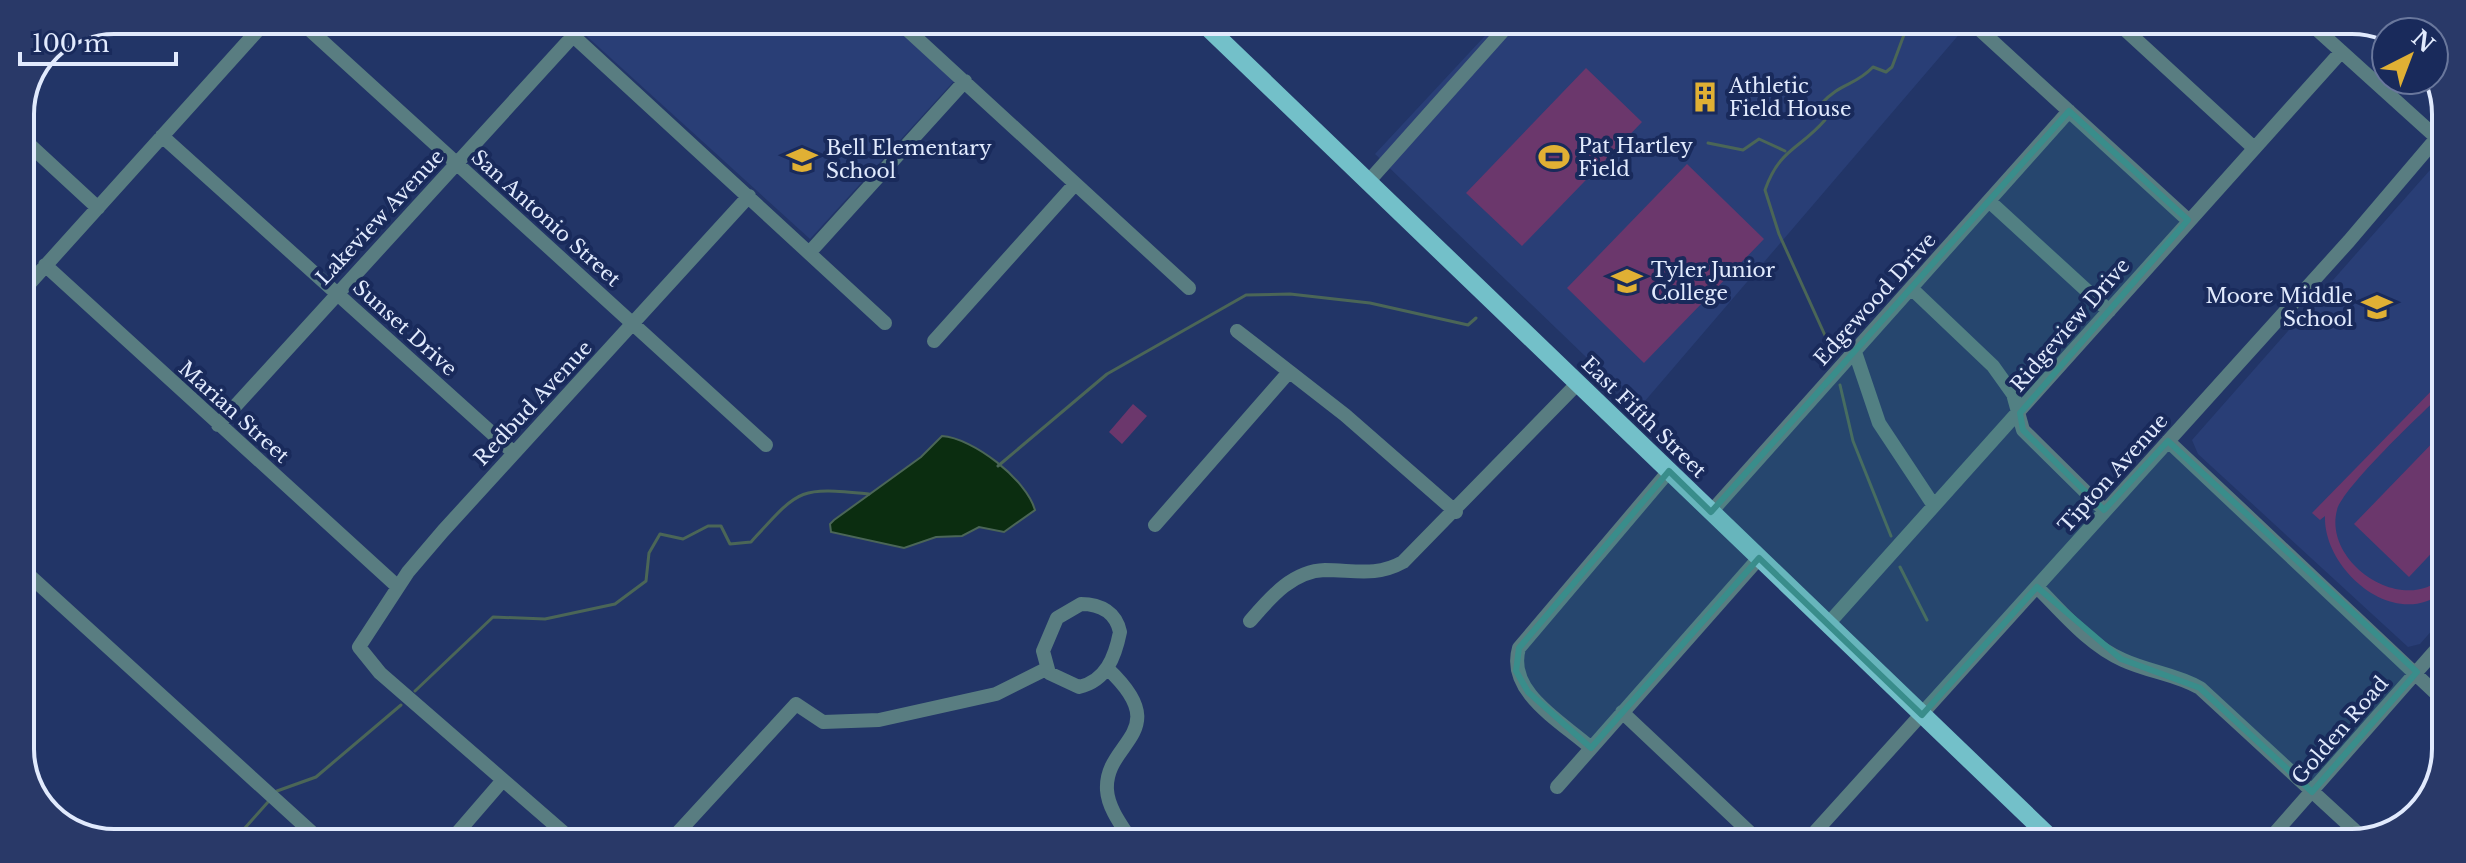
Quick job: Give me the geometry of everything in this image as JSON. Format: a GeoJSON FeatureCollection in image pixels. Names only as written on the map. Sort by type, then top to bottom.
{"type":"FeatureCollection","features":[{"type":"Feature","properties":{"kind":"main road","name":"East Fifth Street"},"geometry":{"type":"LineString","coordinates":[[1214,34],[2041,829]]}},
{"type":"Feature","properties":{"kind":"street"},"geometry":{"type":"LineString","coordinates":[[34,278],[254,34]]}},
{"type":"Feature","properties":{"kind":"street","name":"San Antonio Street"},"geometry":{"type":"LineString","coordinates":[[314,34],[766,445]]}},
{"type":"Feature","properties":{"kind":"street"},"geometry":{"type":"LineString","coordinates":[[912,34],[1189,288]]}},
{"type":"Feature","properties":{"kind":"street"},"geometry":{"type":"LineString","coordinates":[[1368,182],[1500,34]]}},
{"type":"Feature","properties":{"kind":"street"},"geometry":{"type":"LineString","coordinates":[[1988,34],[2188,220]]}},
{"type":"Feature","properties":{"kind":"street"},"geometry":{"type":"LineString","coordinates":[[2130,34],[2254,148]]}},
{"type":"Feature","properties":{"kind":"street"},"geometry":{"type":"LineString","coordinates":[[2322,34],[2432,125]]}},
{"type":"Feature","properties":{"kind":"street"},"geometry":{"type":"LineString","coordinates":[[573,36],[885,323]]}},
{"type":"Feature","properties":{"kind":"street","name":"Lakeview Avenue"},"geometry":{"type":"LineString","coordinates":[[218,425],[573,36]]}},
{"type":"Feature","properties":{"kind":"street","name":"Ridgeview Drive"},"geometry":{"type":"LineString","coordinates":[[1828,624],[2341,52]]}},
{"type":"Feature","properties":{"kind":"street"},"geometry":{"type":"LineString","coordinates":[[810,252],[965,81]]}},
{"type":"Feature","properties":{"kind":"street","name":"Edgewood Drive"},"geometry":{"type":"LineString","coordinates":[[1711,512],[2069,111]]}},
{"type":"Feature","properties":{"kind":"street","name":"Sunset Drive"},"geometry":{"type":"LineString","coordinates":[[162,136],[514,453]]}},
{"type":"Feature","properties":{"kind":"street","name":"Tipton Avenue"},"geometry":{"type":"LineString","coordinates":[[1818,829],[2349,241],[2432,143]]}},
{"type":"Feature","properties":{"kind":"street"},"geometry":{"type":"LineString","coordinates":[[34,149],[98,208]]}},
{"type":"Feature","properties":{"kind":"street"},"geometry":{"type":"LineString","coordinates":[[934,341],[1075,184]]}},
{"type":"Feature","properties":{"kind":"street","name":"Redbud Avenue"},"geometry":{"type":"LineString","coordinates":[[503,780],[380,673],[359,647],[398,587],[514,453],[749,196]]}},
{"type":"Feature","properties":{"kind":"street"},"geometry":{"type":"LineString","coordinates":[[1989,201],[2109,311]]}},
{"type":"Feature","properties":{"kind":"street","name":"Marian Street"},"geometry":{"type":"LineString","coordinates":[[45,265],[398,587]]}},
{"type":"Feature","properties":{"kind":"street"},"geometry":{"type":"LineString","coordinates":[[1911,288],[1993,366],[2013,394],[2023,430],[2104,510]]}},
{"type":"Feature","properties":{"kind":"street"},"geometry":{"type":"LineString","coordinates":[[1237,331],[1456,512]]}},
{"type":"Feature","properties":{"kind":"street"},"geometry":{"type":"LineString","coordinates":[[1855,352],[1879,423],[1934,506]]}},
{"type":"Feature","properties":{"kind":"street"},"geometry":{"type":"LineString","coordinates":[[1155,525],[1289,372]]}},
{"type":"Feature","properties":{"kind":"street"},"geometry":{"type":"LineString","coordinates":[[1250,621],[1284,586],[1310,572],[1377,573],[1403,562],[1456,512],[1577,384]]}},
{"type":"Feature","properties":{"kind":"street"},"geometry":{"type":"LineString","coordinates":[[2168,441],[2432,688]]}},
{"type":"Feature","properties":{"kind":"street"},"geometry":{"type":"LineString","coordinates":[[1591,748],[1520,683],[1516,671],[1519,648],[1669,471]]}},
{"type":"Feature","properties":{"kind":"street"},"geometry":{"type":"LineString","coordinates":[[1557,787],[1759,558]]}},
{"type":"Feature","properties":{"kind":"street"},"geometry":{"type":"LineString","coordinates":[[34,580],[308,829]]}},
{"type":"Feature","properties":{"kind":"street"},"geometry":{"type":"LineString","coordinates":[[2037,587],[2092,640],[2121,659],[2174,675],[2200,688],[2353,829]]}},
{"type":"Feature","properties":{"kind":"street"},"geometry":{"type":"LineString","coordinates":[[1081,604],[1103,608],[1119,625],[1119,639],[1108,669],[1091,684],[1079,687],[1067,684],[1046,669],[1043,651],[1049,631],[1067,609],[1081,604]]}},
{"type":"Feature","properties":{"kind":"street","name":"Golden Road"},"geometry":{"type":"LineString","coordinates":[[2279,829],[2432,655]]}},
{"type":"Feature","properties":{"kind":"street"},"geometry":{"type":"LineString","coordinates":[[681,829],[796,704],[823,722],[879,720],[996,694],[1046,669]]}},
{"type":"Feature","properties":{"kind":"street"},"geometry":{"type":"LineString","coordinates":[[1108,669],[1127,689],[1136,711],[1133,735],[1107,784],[1110,803],[1125,829]]}},
{"type":"Feature","properties":{"kind":"street"},"geometry":{"type":"LineString","coordinates":[[1622,712],[1746,829]]}},
{"type":"Feature","properties":{"kind":"street"},"geometry":{"type":"LineString","coordinates":[[461,829],[503,780],[559,829]]}},
{"type":"Feature","properties":{"kind":"highlighted area"},"geometry":{"type":"Polygon","coordinates":[[[2069,111],[2188,220],[2020,413],[2023,430],[2104,510],[2168,441],[2417,672],[2312,792],[2200,688],[2121,659],[2037,587],[1922,715],[1759,558],[1591,748],[1528,692],[1516,671],[1519,648],[1669,471],[1711,512],[2069,111]]]}},
{"type":"Feature","properties":{"kind":"shaded area","name":"Bell Elementary School"},"geometry":{"type":"Polygon","coordinates":[[[584,34],[902,34],[954,81],[810,239],[584,34]]]}},
{"type":"Feature","properties":{"kind":"shaded area","name":"Tyler Junior College"},"geometry":{"type":"Polygon","coordinates":[[[1487,34],[1959,34],[1639,408],[1375,154],[1487,34]]]}},
{"type":"Feature","properties":{"kind":"shaded area","name":"Pat Hartley Field"},"geometry":{"type":"Polygon","coordinates":[[[1586,68],[1642,122],[1522,246],[1466,193],[1586,68]]]}},
{"type":"Feature","properties":{"kind":"shaded area"},"geometry":{"type":"Polygon","coordinates":[[[1687,164],[1764,239],[1644,363],[1567,288],[1687,164]]]}},
{"type":"Feature","properties":{"kind":"shaded area","name":"Moore Middle School"},"geometry":{"type":"Polygon","coordinates":[[[2432,168],[2432,630],[2420,644],[2408,647],[2198,454],[2192,440],[2432,168]]]}},
{"type":"Feature","properties":{"kind":"shaded area"},"geometry":{"type":"Polygon","coordinates":[[[2432,390],[2432,403],[2342,499],[2337,510],[2336,529],[2342,548],[2369,578],[2388,587],[2407,590],[2432,583],[2432,598],[2403,604],[2383,599],[2364,588],[2336,556],[2327,536],[2325,516],[2320,520],[2312,513],[2432,390]]]}},
{"type":"Feature","properties":{"kind":"shaded area"},"geometry":{"type":"Polygon","coordinates":[[[1133,404],[1147,416],[1122,444],[1109,432],[1133,404]]]}},
{"type":"Feature","properties":{"kind":"shaded area"},"geometry":{"type":"Polygon","coordinates":[[[942,436],[968,444],[997,462],[1021,486],[1035,510],[1004,532],[979,527],[962,536],[936,537],[904,548],[831,532],[830,524],[834,520],[921,457],[942,436]]]}},
{"type":"Feature","properties":{"kind":"shaded area"},"geometry":{"type":"Polygon","coordinates":[[[2432,443],[2432,553],[2409,577],[2354,524],[2432,443]]]}},
{"type":"Feature","properties":{"kind":"waterway"},"geometry":{"type":"LineString","coordinates":[[1833,353],[1779,234],[1765,190],[1784,157],[1825,120],[1821,104],[1873,67],[1886,72],[1892,67],[1904,34]]}},
{"type":"Feature","properties":{"kind":"waterway"},"geometry":{"type":"LineString","coordinates":[[1708,143],[1743,150],[1759,139],[1785,151]]}},
{"type":"Feature","properties":{"kind":"waterway"},"geometry":{"type":"LineString","coordinates":[[998,466],[1107,374],[1246,295],[1290,294],[1370,303],[1468,325],[1476,318]]}},
{"type":"Feature","properties":{"kind":"waterway"},"geometry":{"type":"LineString","coordinates":[[1840,385],[1853,441],[1891,536]]}},
{"type":"Feature","properties":{"kind":"waterway"},"geometry":{"type":"LineString","coordinates":[[415,691],[493,617],[545,619],[615,604],[646,581],[649,553],[660,534],[683,539],[708,526],[721,526],[730,544],[751,542],[780,511],[802,495],[828,491],[869,494]]}},
{"type":"Feature","properties":{"kind":"waterway"},"geometry":{"type":"LineString","coordinates":[[1900,567],[1927,620]]}},
{"type":"Feature","properties":{"kind":"waterway"},"geometry":{"type":"LineString","coordinates":[[277,791],[316,777],[401,705]]}},
{"type":"Feature","properties":{"kind":"waterway"},"geometry":{"type":"LineString","coordinates":[[244,829],[268,802]]}},
{"type":"Feature","properties":{"kind":"place","name":"Athletic Field House"},"geometry":{"type":"Point","coordinates":[1705,97]}},
{"type":"Feature","properties":{"kind":"place","name":"Pat Hartley Field"},"geometry":{"type":"Point","coordinates":[1554,157]}},
{"type":"Feature","properties":{"kind":"place","name":"Bell Elementary School"},"geometry":{"type":"Point","coordinates":[802,160]}},
{"type":"Feature","properties":{"kind":"place","name":"Tyler Junior College"},"geometry":{"type":"Point","coordinates":[1627,281]}},
{"type":"Feature","properties":{"kind":"place","name":"Moore Middle School"},"geometry":{"type":"Point","coordinates":[2377,307]}}]}
